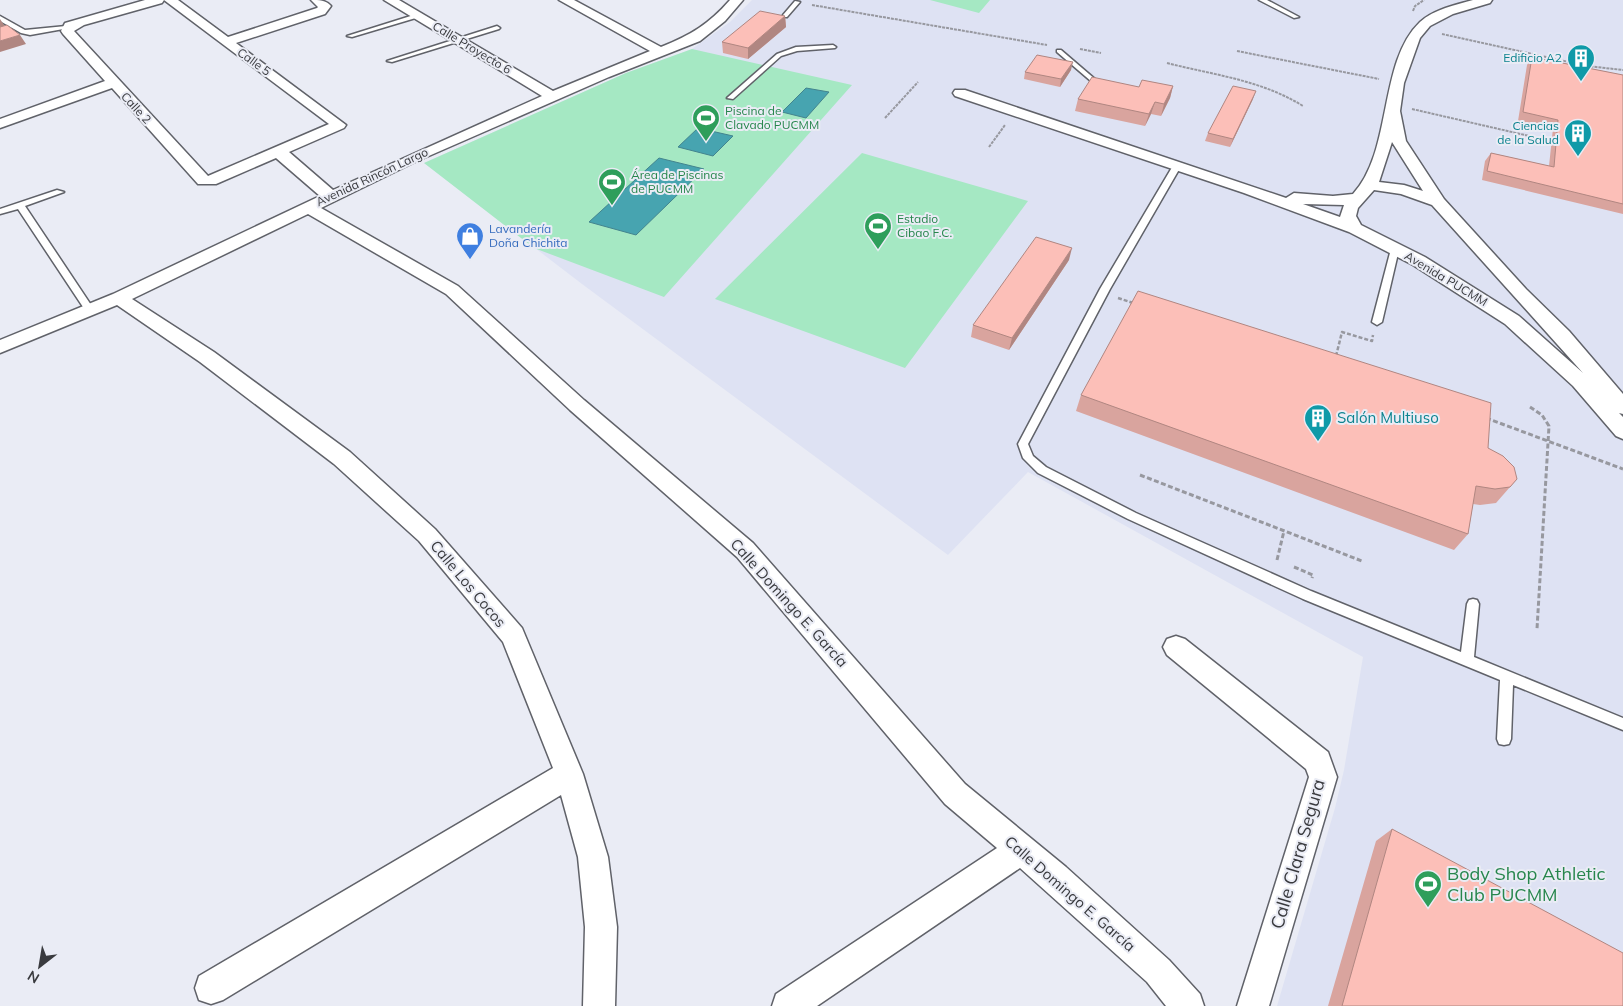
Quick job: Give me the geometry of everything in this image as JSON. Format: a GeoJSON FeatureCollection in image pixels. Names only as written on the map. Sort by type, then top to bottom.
{"type":"FeatureCollection","features":[{"type":"Feature","properties":{"kind":"street"},"geometry":{"type":"LineString","coordinates":[[66,28],[80,22],[158,0]]}},
{"type":"Feature","properties":{"kind":"street","name":"Calle 5"},"geometry":{"type":"LineString","coordinates":[[170,0],[338,123],[336,128],[279,152]]}},
{"type":"Feature","properties":{"kind":"street"},"geometry":{"type":"LineString","coordinates":[[226,42],[321,12],[325,6],[317,0]]}},
{"type":"Feature","properties":{"kind":"street","name":"Calle Proyecto 6"},"geometry":{"type":"LineString","coordinates":[[390,0],[553,97]]}},
{"type":"Feature","properties":{"kind":"street"},"geometry":{"type":"LineString","coordinates":[[565,0],[661,52]]}},
{"type":"Feature","properties":{"kind":"street","name":"Avenida Rincón Largo"},"geometry":{"type":"LineString","coordinates":[[0,348],[119,298],[330,196],[553,97],[695,38],[721,18],[737,0]]}},
{"type":"Feature","properties":{"kind":"street"},"geometry":{"type":"LineString","coordinates":[[1355,228],[1348,216],[1350,207],[1370,185],[1378,168],[1394,108],[1397,83],[1414,37],[1426,24],[1449,11],[1486,0]]}},
{"type":"Feature","properties":{"kind":"street","name":"Calle 2"},"geometry":{"type":"LineString","coordinates":[[66,28],[76,43],[204,181],[210,181],[279,152]]}},
{"type":"Feature","properties":{"kind":"street"},"geometry":{"type":"LineString","coordinates":[[0,124],[113,83]]}},
{"type":"Feature","properties":{"kind":"street"},"geometry":{"type":"LineString","coordinates":[[960,93],[1250,190],[1297,199],[1333,201],[1358,198]]}},
{"type":"Feature","properties":{"kind":"street"},"geometry":{"type":"LineString","coordinates":[[1394,108],[1399,141],[1412,165],[1438,202],[1562,335],[1623,407]]}},
{"type":"Feature","properties":{"kind":"street"},"geometry":{"type":"LineString","coordinates":[[279,152],[330,196]]}},
{"type":"Feature","properties":{"kind":"street"},"geometry":{"type":"LineString","coordinates":[[1370,185],[1404,190],[1438,202]]}},
{"type":"Feature","properties":{"kind":"street","name":"Avenida PUCMM"},"geometry":{"type":"LineString","coordinates":[[1250,190],[1355,228],[1419,261],[1512,320],[1580,380],[1623,432]]}},
{"type":"Feature","properties":{"kind":"street","name":"Calle Domingo E. García"},"geometry":{"type":"LineString","coordinates":[[307,207],[452,290],[577,405],[745,550],[804,616],[942,780],[1158,971],[1188,1006]]}},
{"type":"Feature","properties":{"kind":"street","name":"Calle Los Cocos"},"geometry":{"type":"LineString","coordinates":[[119,298],[207,357],[342,458],[427,535],[513,636],[569,774],[593,857],[601,927],[599,1006]]}},
{"type":"Feature","properties":{"kind":"street","name":"Calle Clara Segura"},"geometry":{"type":"LineString","coordinates":[[1176,647],[1318,762],[1322,769],[1323,777],[1253,1006]]}},
{"type":"Feature","properties":{"kind":"street"},"geometry":{"type":"LineString","coordinates":[[211,988],[569,774]]}},
{"type":"Feature","properties":{"kind":"street"},"geometry":{"type":"LineString","coordinates":[[788,1006],[1021,850]]}},
{"type":"Feature","properties":{"kind":"lane"},"geometry":{"type":"LineString","coordinates":[[1262,0],[1296,17]]}},
{"type":"Feature","properties":{"kind":"lane"},"geometry":{"type":"LineString","coordinates":[[785,16],[797,2]]}},
{"type":"Feature","properties":{"kind":"lane"},"geometry":{"type":"LineString","coordinates":[[350,36],[417,16]]}},
{"type":"Feature","properties":{"kind":"lane"},"geometry":{"type":"LineString","coordinates":[[0,18],[18,29],[30,33],[66,28]]}},
{"type":"Feature","properties":{"kind":"lane"},"geometry":{"type":"LineString","coordinates":[[390,61],[497,28]]}},
{"type":"Feature","properties":{"kind":"lane"},"geometry":{"type":"LineString","coordinates":[[9,32],[18,29]]}},
{"type":"Feature","properties":{"kind":"lane"},"geometry":{"type":"LineString","coordinates":[[731,98],[779,55],[796,49],[834,47]]}},
{"type":"Feature","properties":{"kind":"lane"},"geometry":{"type":"LineString","coordinates":[[1059,51],[1094,80]]}},
{"type":"Feature","properties":{"kind":"lane"},"geometry":{"type":"LineString","coordinates":[[1177,166],[1103,293],[1023,444],[1024,452],[1042,470],[1124,512],[1307,595],[1623,724]]}},
{"type":"Feature","properties":{"kind":"lane"},"geometry":{"type":"LineString","coordinates":[[0,212],[60,192]]}},
{"type":"Feature","properties":{"kind":"lane"},"geometry":{"type":"LineString","coordinates":[[20,205],[90,311]]}},
{"type":"Feature","properties":{"kind":"lane"},"geometry":{"type":"LineString","coordinates":[[1377,322],[1395,249]]}},
{"type":"Feature","properties":{"kind":"lane"},"geometry":{"type":"LineString","coordinates":[[1467,659],[1473,604]]}},
{"type":"Feature","properties":{"kind":"lane"},"geometry":{"type":"LineString","coordinates":[[1504,739],[1507,676]]}},
{"type":"Feature","properties":{"kind":"path"},"geometry":{"type":"LineString","coordinates":[[797,2],[1054,46],[1059,51]]}},
{"type":"Feature","properties":{"kind":"path"},"geometry":{"type":"LineString","coordinates":[[1421,29],[1596,67],[1623,70]]}},
{"type":"Feature","properties":{"kind":"path"},"geometry":{"type":"LineString","coordinates":[[1237,51],[1384,81]]}},
{"type":"Feature","properties":{"kind":"path"},"geometry":{"type":"LineString","coordinates":[[1167,63],[1201,73],[1270,87],[1286,94],[1303,106]]}},
{"type":"Feature","properties":{"kind":"path"},"geometry":{"type":"LineString","coordinates":[[1596,67],[1596,73]]}},
{"type":"Feature","properties":{"kind":"path"},"geometry":{"type":"LineString","coordinates":[[886,118],[918,82]]}},
{"type":"Feature","properties":{"kind":"path"},"geometry":{"type":"LineString","coordinates":[[1394,108],[1551,141]]}},
{"type":"Feature","properties":{"kind":"path"},"geometry":{"type":"LineString","coordinates":[[989,147],[1017,111]]}},
{"type":"Feature","properties":{"kind":"path"},"geometry":{"type":"LineString","coordinates":[[1103,293],[1140,305]]}},
{"type":"Feature","properties":{"kind":"path"},"geometry":{"type":"LineString","coordinates":[[1335,358],[1342,332],[1372,341],[1377,322]]}},
{"type":"Feature","properties":{"kind":"path"},"geometry":{"type":"LineString","coordinates":[[1530,407],[1547,421],[1538,629]]}},
{"type":"Feature","properties":{"kind":"path"},"geometry":{"type":"LineString","coordinates":[[1480,415],[1623,469]]}},
{"type":"Feature","properties":{"kind":"path"},"geometry":{"type":"LineString","coordinates":[[1140,475],[1362,561]]}},
{"type":"Feature","properties":{"kind":"path"},"geometry":{"type":"LineString","coordinates":[[1283,563],[1275,560],[1284,531]]}},
{"type":"Feature","properties":{"kind":"path"},"geometry":{"type":"LineString","coordinates":[[1290,566],[1313,575],[1307,595]]}},
{"type":"Feature","properties":{"kind":"shaded area"},"geometry":{"type":"Polygon","coordinates":[[[752,0],[1623,0],[1623,1006],[1277,1006],[1335,808],[1344,770],[1363,657],[1028,472],[948,555],[582,284],[424,163],[626,73],[692,49],[730,22],[752,0]]]}},
{"type":"Feature","properties":{"kind":"green space"},"geometry":{"type":"Polygon","coordinates":[[[930,0],[990,0],[979,13],[930,0]]]}},
{"type":"Feature","properties":{"kind":"green space","name":"Área de Piscinas de PUCMM"},"geometry":{"type":"Polygon","coordinates":[[[692,49],[852,85],[664,297],[534,248],[424,163],[626,73],[692,49]]]}},
{"type":"Feature","properties":{"kind":"green space","name":"Estadio Cibao F.C."},"geometry":{"type":"Polygon","coordinates":[[[862,153],[1028,201],[905,368],[715,299],[862,153]]]}},
{"type":"Feature","properties":{"kind":"water"},"geometry":{"type":"Polygon","coordinates":[[[806,88],[829,92],[806,118],[782,112],[806,88]]]}},
{"type":"Feature","properties":{"kind":"water","name":"Piscina de Clavado PUCMM"},"geometry":{"type":"Polygon","coordinates":[[[698,128],[733,136],[713,156],[678,147],[698,128]]]}},
{"type":"Feature","properties":{"kind":"water"},"geometry":{"type":"Polygon","coordinates":[[[659,158],[704,169],[636,235],[589,222],[659,158]]]}},
{"type":"Feature","properties":{"kind":"building"},"geometry":{"type":"Polygon","coordinates":[[[760,11],[785,16],[748,48],[722,42],[760,11]]]}},
{"type":"Feature","properties":{"kind":"building"},"geometry":{"type":"Polygon","coordinates":[[[7,25],[20,35],[0,41],[0,27],[7,25]]]}},
{"type":"Feature","properties":{"kind":"building"},"geometry":{"type":"Polygon","coordinates":[[[1037,55],[1073,62],[1061,79],[1025,72],[1037,55]]]}},
{"type":"Feature","properties":{"kind":"building"},"geometry":{"type":"Polygon","coordinates":[[[1532,57],[1623,75],[1623,204],[1487,171],[1491,153],[1554,167],[1558,120],[1523,112],[1532,57]]]}},
{"type":"Feature","properties":{"kind":"building"},"geometry":{"type":"Polygon","coordinates":[[[1092,77],[1139,87],[1142,80],[1173,86],[1164,104],[1155,102],[1149,114],[1078,99],[1092,77]]]}},
{"type":"Feature","properties":{"kind":"building"},"geometry":{"type":"Polygon","coordinates":[[[1233,86],[1256,91],[1233,139],[1208,133],[1233,86]]]}},
{"type":"Feature","properties":{"kind":"building"},"geometry":{"type":"Polygon","coordinates":[[[1036,237],[1072,248],[1012,338],[973,325],[1036,237]]]}},
{"type":"Feature","properties":{"kind":"building","name":"Salón Multiuso"},"geometry":{"type":"Polygon","coordinates":[[[1138,291],[1491,403],[1488,448],[1503,456],[1514,467],[1517,479],[1510,487],[1495,489],[1476,486],[1468,534],[1081,395],[1138,291]]]}},
{"type":"Feature","properties":{"kind":"building","name":"Body Shop Athletic Club PUCMM"},"geometry":{"type":"Polygon","coordinates":[[[1392,829],[1623,953],[1623,1006],[1342,1006],[1392,829]]]}},
{"type":"Feature","properties":{"kind":"place","name":"Edificio A2"},"geometry":{"type":"Point","coordinates":[1581,82]}},
{"type":"Feature","properties":{"kind":"place","name":"Piscina de Clavado PUCMM"},"geometry":{"type":"Point","coordinates":[706,142]}},
{"type":"Feature","properties":{"kind":"place","name":"Ciencias de la Salud"},"geometry":{"type":"Point","coordinates":[1578,157]}},
{"type":"Feature","properties":{"kind":"place","name":"Área de Piscinas de PUCMM"},"geometry":{"type":"Point","coordinates":[612,206]}},
{"type":"Feature","properties":{"kind":"place","name":"Estadio Cibao F.C."},"geometry":{"type":"Point","coordinates":[878,250]}},
{"type":"Feature","properties":{"kind":"place","name":"Lavandería Doña Chichita"},"geometry":{"type":"Point","coordinates":[470,260]}},
{"type":"Feature","properties":{"kind":"place","name":"Salón Multiuso"},"geometry":{"type":"Point","coordinates":[1318,442]}},
{"type":"Feature","properties":{"kind":"place","name":"Body Shop Athletic Club PUCMM"},"geometry":{"type":"Point","coordinates":[1428,908]}}]}
